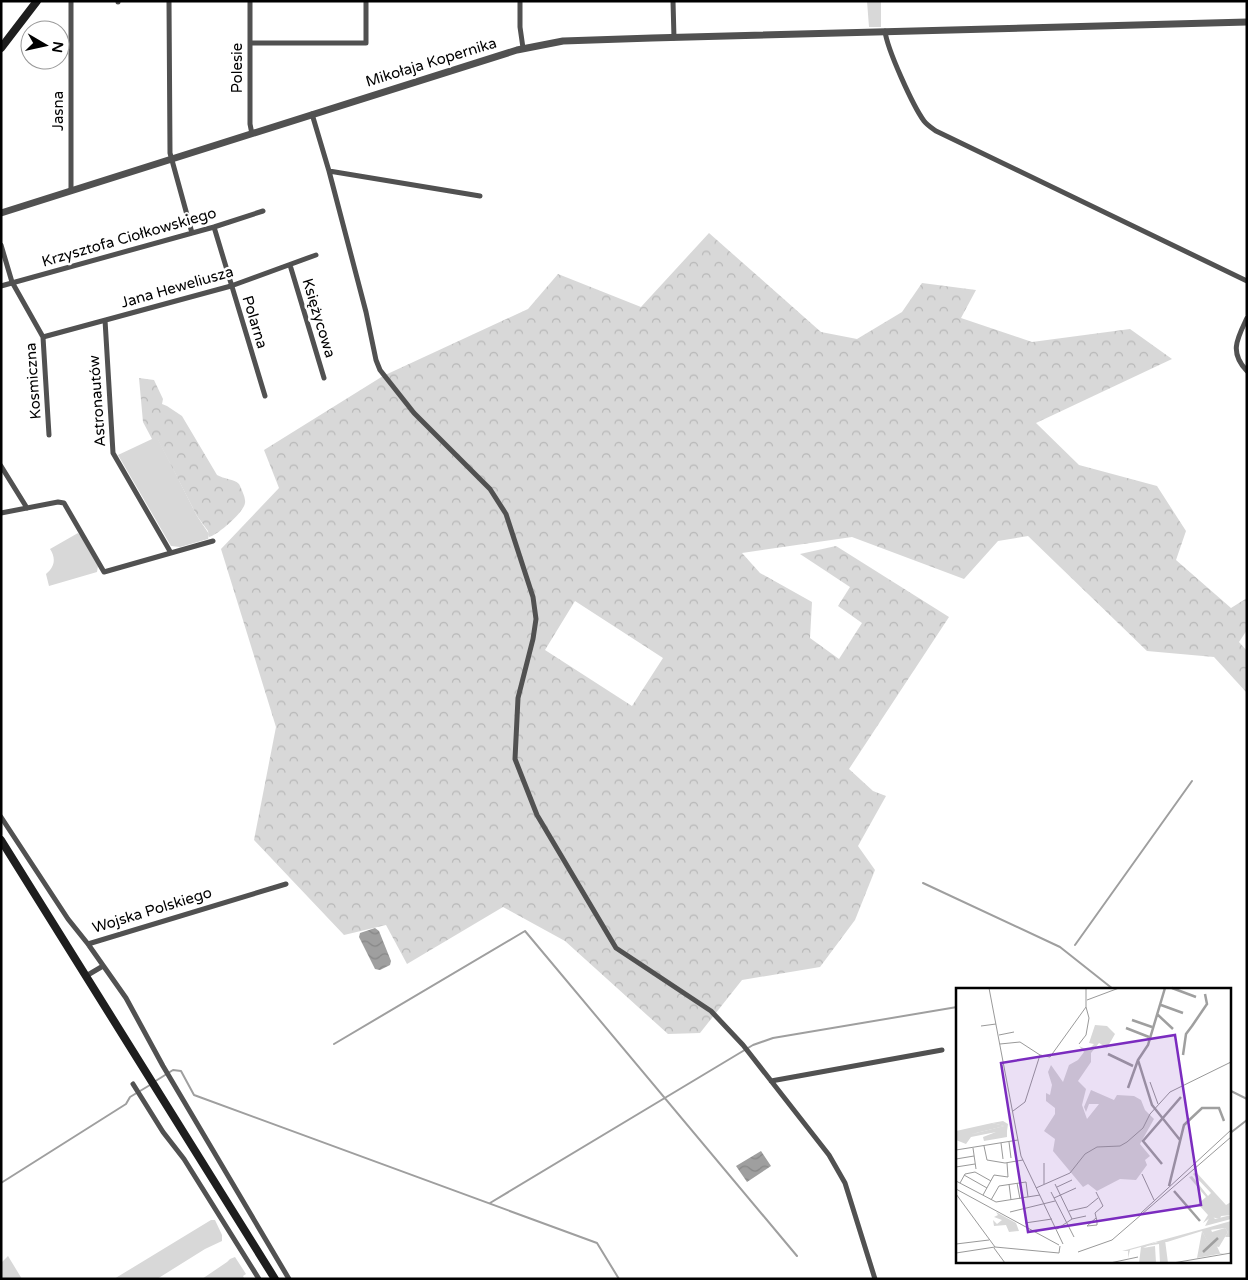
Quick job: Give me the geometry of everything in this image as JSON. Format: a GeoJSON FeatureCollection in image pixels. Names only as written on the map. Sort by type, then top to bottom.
{"type":"FeatureCollection","features":[{"type":"Feature","properties":{"kind":"main road"},"geometry":{"type":"LineString","coordinates":[[1,48],[37,1]]}},
{"type":"Feature","properties":{"kind":"main road"},"geometry":{"type":"LineString","coordinates":[[1,840],[275,1279]]}},
{"type":"Feature","properties":{"kind":"street","name":"Jasna"},"geometry":{"type":"LineString","coordinates":[[71,1],[71,191]]}},
{"type":"Feature","properties":{"kind":"street"},"geometry":{"type":"LineString","coordinates":[[169,1],[170,153],[192,233]]}},
{"type":"Feature","properties":{"kind":"street","name":"Polesie"},"geometry":{"type":"LineString","coordinates":[[250,1],[250,124],[252,134]]}},
{"type":"Feature","properties":{"kind":"street"},"geometry":{"type":"LineString","coordinates":[[250,43],[366,43],[366,1]]}},
{"type":"Feature","properties":{"kind":"street"},"geometry":{"type":"LineString","coordinates":[[520,1],[520,27],[523,48]]}},
{"type":"Feature","properties":{"kind":"street"},"geometry":{"type":"LineString","coordinates":[[673,1],[674,38]]}},
{"type":"Feature","properties":{"kind":"street","name":"Mikołaja Kopernika"},"geometry":{"type":"LineString","coordinates":[[1,213],[523,48],[563,41],[1247,22]]}},
{"type":"Feature","properties":{"kind":"street"},"geometry":{"type":"LineString","coordinates":[[885,31],[889,45],[920,115],[936,131],[1247,281]]}},
{"type":"Feature","properties":{"kind":"street"},"geometry":{"type":"LineString","coordinates":[[312,114],[329,171],[380,370],[414,413],[490,489],[498,500],[506,514],[533,597],[536,619],[518,698],[515,759],[537,815],[616,948],[710,1011],[743,1045],[829,1155],[845,1183],[875,1279]]}},
{"type":"Feature","properties":{"kind":"street"},"geometry":{"type":"LineString","coordinates":[[329,171],[480,196]]}},
{"type":"Feature","properties":{"kind":"street","name":"Krzysztofa Ciołkowskiego"},"geometry":{"type":"LineString","coordinates":[[1,286],[214,227],[263,211]]}},
{"type":"Feature","properties":{"kind":"street","name":"Polarna"},"geometry":{"type":"LineString","coordinates":[[214,227],[264,396]]}},
{"type":"Feature","properties":{"kind":"street","name":"Kosmiczna"},"geometry":{"type":"LineString","coordinates":[[1,246],[12,282],[43,337],[49,435]]}},
{"type":"Feature","properties":{"kind":"street","name":"Jana Heweliusza"},"geometry":{"type":"LineString","coordinates":[[43,337],[231,286],[316,255]]}},
{"type":"Feature","properties":{"kind":"street","name":"Księżycowa"},"geometry":{"type":"LineString","coordinates":[[290,265],[324,378]]}},
{"type":"Feature","properties":{"kind":"street"},"geometry":{"type":"LineString","coordinates":[[1247,318],[1238,336],[1236,347],[1237,358],[1247,371]]}},
{"type":"Feature","properties":{"kind":"street","name":"Astronautów"},"geometry":{"type":"LineString","coordinates":[[105,320],[113,453],[172,554]]}},
{"type":"Feature","properties":{"kind":"street"},"geometry":{"type":"LineString","coordinates":[[1,466],[27,508]]}},
{"type":"Feature","properties":{"kind":"street"},"geometry":{"type":"LineString","coordinates":[[1,513],[58,502],[64,504],[104,572],[213,541]]}},
{"type":"Feature","properties":{"kind":"street","name":"Wojska Polskiego"},"geometry":{"type":"LineString","coordinates":[[1,817],[58,905],[88,944],[286,884]]}},
{"type":"Feature","properties":{"kind":"street"},"geometry":{"type":"LineString","coordinates":[[88,944],[126,998],[163,1066],[289,1279]]}},
{"type":"Feature","properties":{"kind":"street"},"geometry":{"type":"LineString","coordinates":[[86,976],[103,966]]}},
{"type":"Feature","properties":{"kind":"street"},"geometry":{"type":"LineString","coordinates":[[772,1081],[942,1050]]}},
{"type":"Feature","properties":{"kind":"street"},"geometry":{"type":"LineString","coordinates":[[133,1084],[163,1132],[187,1164],[259,1279]]}},
{"type":"Feature","properties":{"kind":"green space"},"geometry":{"type":"Polygon","coordinates":[[[867,1],[881,1],[881,27],[869,27],[867,1]]]}},
{"type":"Feature","properties":{"kind":"green space"},"geometry":{"type":"Polygon","coordinates":[[[709,233],[821,332],[857,339],[902,312],[922,283],[976,290],[961,318],[1032,342],[1130,329],[1172,359],[1036,423],[1079,465],[1157,486],[1186,531],[1176,560],[1231,608],[1247,598],[1247,630],[1239,642],[1247,651],[1247,693],[1214,657],[1147,651],[1028,536],[998,541],[964,579],[852,537],[742,553],[760,573],[812,602],[810,638],[839,659],[862,623],[838,606],[850,587],[800,554],[836,546],[949,617],[849,769],[873,791],[886,796],[858,846],[875,870],[855,920],[820,967],[742,980],[700,1033],[668,1034],[565,941],[503,907],[407,964],[386,925],[344,935],[254,840],[276,727],[221,549],[279,488],[264,450],[383,376],[528,309],[558,274],[641,307],[709,233]],[[575,601],[545,650],[632,706],[663,658],[575,601]]]}},
{"type":"Feature","properties":{"kind":"green space"},"geometry":{"type":"Polygon","coordinates":[[[139,378],[154,380],[163,399],[162,404],[182,416],[217,475],[237,482],[241,488],[245,501],[244,507],[230,523],[209,537],[208,531],[197,516],[158,440],[152,439],[143,422],[139,378]]]}},
{"type":"Feature","properties":{"kind":"green space"},"geometry":{"type":"Polygon","coordinates":[[[152,439],[158,439],[197,516],[209,534],[208,539],[180,547],[171,546],[118,455],[152,439]]]}},
{"type":"Feature","properties":{"kind":"green space"},"geometry":{"type":"Polygon","coordinates":[[[78,533],[98,566],[97,572],[49,586],[46,574],[53,565],[54,559],[50,549],[78,533]]]}},
{"type":"Feature","properties":{"kind":"green space"},"geometry":{"type":"Polygon","coordinates":[[[211,1220],[215,1220],[222,1235],[222,1241],[205,1249],[157,1279],[114,1279],[211,1220]]]}},
{"type":"Feature","properties":{"kind":"green space"},"geometry":{"type":"Polygon","coordinates":[[[8,1256],[22,1279],[1,1279],[1,1263],[8,1256]]]}},
{"type":"Feature","properties":{"kind":"green space"},"geometry":{"type":"Polygon","coordinates":[[[235,1257],[246,1274],[243,1276],[244,1278],[202,1279],[230,1259],[235,1257]]]}},
{"type":"Feature","properties":{"kind":"water"},"geometry":{"type":"Polygon","coordinates":[[[375,928],[379,931],[391,961],[390,965],[380,970],[375,969],[359,937],[360,933],[375,928]]]}},
{"type":"Feature","properties":{"kind":"water"},"geometry":{"type":"Polygon","coordinates":[[[761,1151],[771,1166],[747,1182],[736,1166],[761,1151]]]}},
{"type":"Feature","properties":{"kind":"waterway"},"geometry":{"type":"LineString","coordinates":[[1075,945],[1192,781]]}},
{"type":"Feature","properties":{"kind":"waterway"},"geometry":{"type":"LineString","coordinates":[[923,883],[1060,947],[1112,988]]}},
{"type":"Feature","properties":{"kind":"waterway"},"geometry":{"type":"LineString","coordinates":[[334,1044],[525,931],[797,1256]]}},
{"type":"Feature","properties":{"kind":"waterway"},"geometry":{"type":"LineString","coordinates":[[490,1203],[753,1045],[773,1038],[956,1007]]}},
{"type":"Feature","properties":{"kind":"waterway"},"geometry":{"type":"LineString","coordinates":[[154,1082],[173,1070],[181,1071],[194,1095],[597,1243],[619,1279]]}},
{"type":"Feature","properties":{"kind":"waterway"},"geometry":{"type":"LineString","coordinates":[[1,1183],[126,1104],[130,1097],[150,1085]]}},
{"type":"Feature","properties":{"kind":"waterway"},"geometry":{"type":"LineString","coordinates":[[1230,1090],[1247,1099]]}},
{"type":"Feature","properties":{"kind":"waterway"},"geometry":{"type":"LineString","coordinates":[[1230,1133],[1247,1120]]}}]}
